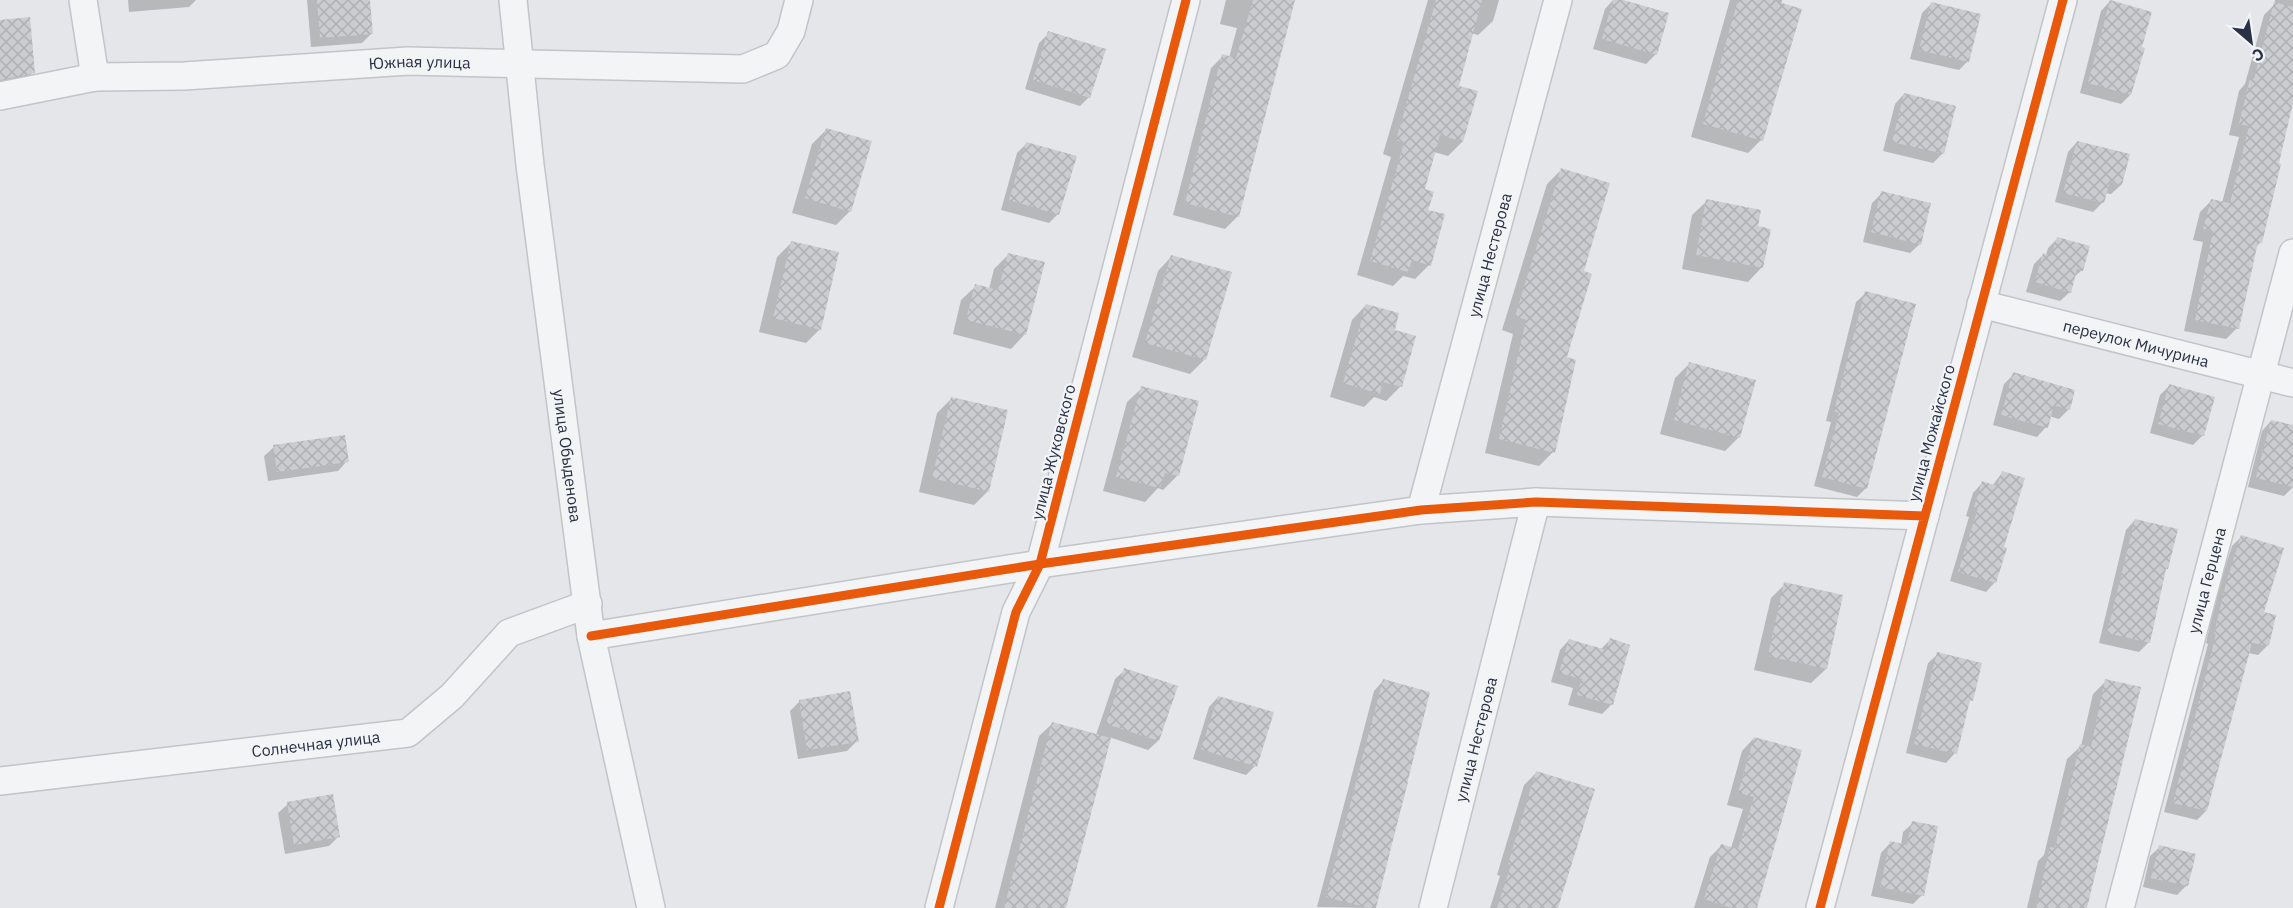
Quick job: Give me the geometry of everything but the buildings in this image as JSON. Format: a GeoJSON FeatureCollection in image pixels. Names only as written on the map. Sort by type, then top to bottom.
{"type":"FeatureCollection","features":[{"type":"Feature","properties":{"kind":"street"},"geometry":{"type":"LineString","coordinates":[[83,0],[95,77]]}},
{"type":"Feature","properties":{"kind":"street","name":"улица Обыденова"},"geometry":{"type":"LineString","coordinates":[[513,0],[530,165],[591,636],[651,908]]}},
{"type":"Feature","properties":{"kind":"street","name":"Южная улица"},"geometry":{"type":"LineString","coordinates":[[0,96],[95,77],[184,76],[408,61],[743,69],[777,55],[791,32],[799,0]]}},
{"type":"Feature","properties":{"kind":"street","name":"улица Жуковского"},"geometry":{"type":"LineString","coordinates":[[939,908],[1016,612],[1040,564],[1186,0]]}},
{"type":"Feature","properties":{"kind":"street","name":"улица Нестерова"},"geometry":{"type":"LineString","coordinates":[[1421,510],[1558,0]]}},
{"type":"Feature","properties":{"kind":"street","name":"улица Можайского"},"geometry":{"type":"LineString","coordinates":[[1820,908],[2063,0]]}},
{"type":"Feature","properties":{"kind":"street","name":"улица Герцена"},"geometry":{"type":"LineString","coordinates":[[2120,908],[2293,253]]}},
{"type":"Feature","properties":{"kind":"street","name":"переулок Мичурина"},"geometry":{"type":"LineString","coordinates":[[1981,304],[2293,383]]}},
{"type":"Feature","properties":{"kind":"street"},"geometry":{"type":"LineString","coordinates":[[591,636],[1040,564],[1421,510],[1536,502],[1925,516]]}},
{"type":"Feature","properties":{"kind":"street","name":"улица Нестерова"},"geometry":{"type":"LineString","coordinates":[[1433,908],[1536,502]]}},
{"type":"Feature","properties":{"kind":"street","name":"Солнечная улица"},"geometry":{"type":"LineString","coordinates":[[0,781],[408,733],[452,696],[509,633],[588,604]]}},
{"type":"Feature","properties":{"kind":"cycle path"},"geometry":{"type":"LineString","coordinates":[[939,908],[1016,612],[1040,564],[1186,0]]}},
{"type":"Feature","properties":{"kind":"cycle path"},"geometry":{"type":"LineString","coordinates":[[1820,908],[2063,0]]}},
{"type":"Feature","properties":{"kind":"cycle path"},"geometry":{"type":"LineString","coordinates":[[591,636],[1040,564],[1421,510],[1536,502],[1925,516]]}}]}
